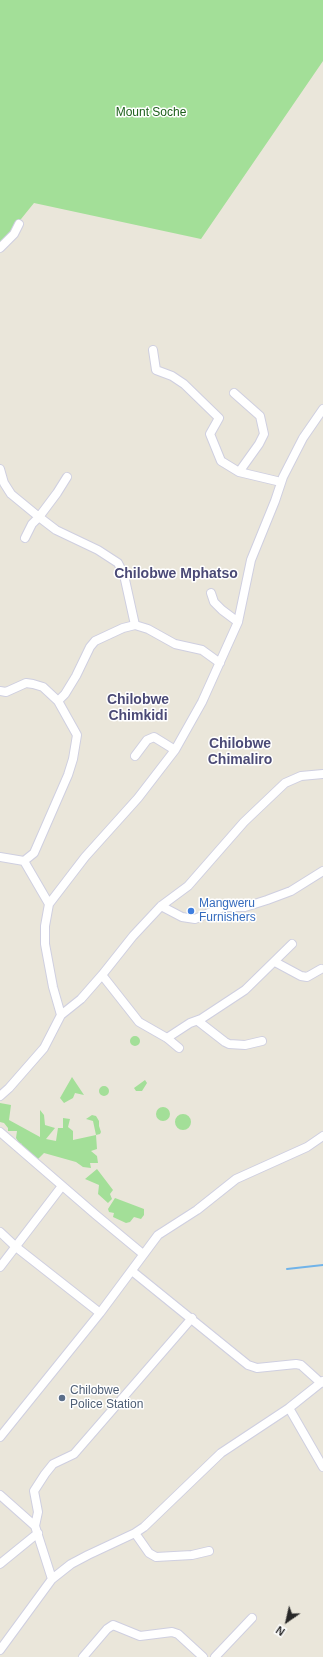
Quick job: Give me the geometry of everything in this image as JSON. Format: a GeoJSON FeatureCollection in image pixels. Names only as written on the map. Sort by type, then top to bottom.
{"type":"FeatureCollection","features":[{"type":"Feature","properties":{"kind":"street"},"geometry":{"type":"LineString","coordinates":[[0,248],[14,234],[19,224]]}},
{"type":"Feature","properties":{"kind":"street"},"geometry":{"type":"LineString","coordinates":[[153,350],[156,370],[172,376],[184,384],[219,418],[210,434],[221,461],[239,472],[281,482]]}},
{"type":"Feature","properties":{"kind":"street"},"geometry":{"type":"LineString","coordinates":[[234,392],[260,416],[264,434],[259,444],[239,472]]}},
{"type":"Feature","properties":{"kind":"street"},"geometry":{"type":"LineString","coordinates":[[61,1016],[52,987],[45,944],[45,926],[49,904],[85,857],[138,798],[175,750],[202,702],[238,622],[251,560],[275,501],[281,482],[303,438],[323,408]]}},
{"type":"Feature","properties":{"kind":"street"},"geometry":{"type":"LineString","coordinates":[[0,469],[4,483],[12,494],[56,530],[98,550],[118,563],[124,575],[135,625]]}},
{"type":"Feature","properties":{"kind":"street"},"geometry":{"type":"LineString","coordinates":[[25,538],[32,524],[57,494],[68,477]]}},
{"type":"Feature","properties":{"kind":"street"},"geometry":{"type":"LineString","coordinates":[[211,593],[214,602],[238,622]]}},
{"type":"Feature","properties":{"kind":"street"},"geometry":{"type":"LineString","coordinates":[[58,701],[65,694],[76,676],[90,647],[96,641],[123,628],[135,625],[148,629],[175,644],[202,650],[220,663]]}},
{"type":"Feature","properties":{"kind":"street"},"geometry":{"type":"LineString","coordinates":[[0,692],[6,692],[26,684],[33,684],[43,687],[58,701],[77,735],[73,759],[68,776],[35,852],[24,862]]}},
{"type":"Feature","properties":{"kind":"street"},"geometry":{"type":"LineString","coordinates":[[135,756],[147,740],[154,737],[175,750]]}},
{"type":"Feature","properties":{"kind":"street"},"geometry":{"type":"LineString","coordinates":[[0,1096],[9,1088],[44,1048],[61,1016],[81,999],[133,936],[161,906],[193,881],[244,822],[285,783],[301,776],[323,774]]}},
{"type":"Feature","properties":{"kind":"street"},"geometry":{"type":"LineString","coordinates":[[0,857],[24,862],[49,904]]}},
{"type":"Feature","properties":{"kind":"street"},"geometry":{"type":"LineString","coordinates":[[161,906],[182,917],[195,919],[223,907],[245,907],[267,900],[291,891],[323,871]]}},
{"type":"Feature","properties":{"kind":"street"},"geometry":{"type":"LineString","coordinates":[[167,1038],[190,1023],[198,1021],[245,990],[292,944]]}},
{"type":"Feature","properties":{"kind":"street"},"geometry":{"type":"LineString","coordinates":[[275,962],[307,978],[321,969]]}},
{"type":"Feature","properties":{"kind":"street"},"geometry":{"type":"LineString","coordinates":[[102,975],[139,1022],[167,1038],[179,1048]]}},
{"type":"Feature","properties":{"kind":"street"},"geometry":{"type":"LineString","coordinates":[[198,1021],[229,1044],[245,1045],[262,1041]]}},
{"type":"Feature","properties":{"kind":"street"},"geometry":{"type":"LineString","coordinates":[[0,1132],[143,1254]]}},
{"type":"Feature","properties":{"kind":"street"},"geometry":{"type":"LineString","coordinates":[[0,1437],[100,1313],[158,1235],[197,1210],[236,1179],[307,1146],[323,1136]]}},
{"type":"Feature","properties":{"kind":"street"},"geometry":{"type":"LineString","coordinates":[[0,1267],[62,1186]]}},
{"type":"Feature","properties":{"kind":"street"},"geometry":{"type":"LineString","coordinates":[[0,1232],[16,1247],[100,1313]]}},
{"type":"Feature","properties":{"kind":"street"},"geometry":{"type":"LineString","coordinates":[[0,1650],[52,1579],[71,1564],[135,1533],[154,1519],[221,1453],[290,1408],[322,1382],[301,1365],[296,1364],[257,1368],[248,1365],[132,1270]]}},
{"type":"Feature","properties":{"kind":"street"},"geometry":{"type":"LineString","coordinates":[[52,1579],[36,1529],[38,1512],[34,1491],[53,1464],[74,1454],[192,1318]]}},
{"type":"Feature","properties":{"kind":"street"},"geometry":{"type":"LineString","coordinates":[[290,1408],[323,1467]]}},
{"type":"Feature","properties":{"kind":"street"},"geometry":{"type":"LineString","coordinates":[[0,1495],[36,1529]]}},
{"type":"Feature","properties":{"kind":"street"},"geometry":{"type":"LineString","coordinates":[[0,1564],[36,1529]]}},
{"type":"Feature","properties":{"kind":"street"},"geometry":{"type":"LineString","coordinates":[[135,1533],[149,1553],[156,1557],[192,1555],[209,1551]]}},
{"type":"Feature","properties":{"kind":"street"},"geometry":{"type":"LineString","coordinates":[[215,1657],[252,1618]]}},
{"type":"Feature","properties":{"kind":"street"},"geometry":{"type":"LineString","coordinates":[[83,1657],[107,1629],[113,1626],[140,1636],[172,1632],[178,1634],[203,1657]]}},
{"type":"Feature","properties":{"kind":"green space","name":"Mount Soche"},"geometry":{"type":"Polygon","coordinates":[[[0,0],[323,0],[323,61],[201,239],[34,203],[0,245],[0,0]]]}},
{"type":"Feature","properties":{"kind":"green space"},"geometry":{"type":"Polygon","coordinates":[[[133,1036],[137,1036],[139,1037],[139,1045],[133,1046],[130,1043],[130,1039],[133,1036]]]}},
{"type":"Feature","properties":{"kind":"green space"},"geometry":{"type":"Polygon","coordinates":[[[72,1077],[84,1095],[75,1093],[73,1098],[64,1103],[60,1098],[72,1077]]]}},
{"type":"Feature","properties":{"kind":"green space"},"geometry":{"type":"Polygon","coordinates":[[[145,1080],[147,1083],[142,1091],[136,1091],[134,1088],[145,1080]]]}},
{"type":"Feature","properties":{"kind":"green space"},"geometry":{"type":"Polygon","coordinates":[[[102,1086],[106,1086],[108,1087],[108,1095],[102,1096],[99,1093],[99,1089],[102,1086]]]}},
{"type":"Feature","properties":{"kind":"green space"},"geometry":{"type":"Polygon","coordinates":[[[0,1103],[11,1105],[9,1120],[40,1137],[40,1110],[44,1115],[45,1125],[55,1128],[46,1139],[56,1141],[58,1128],[63,1128],[63,1118],[70,1119],[68,1127],[73,1131],[73,1140],[96,1135],[97,1149],[91,1151],[97,1156],[98,1163],[90,1163],[91,1168],[83,1167],[76,1162],[44,1153],[38,1159],[20,1148],[22,1144],[19,1143],[16,1138],[17,1131],[8,1131],[8,1128],[4,1123],[0,1122],[0,1103]]]}},
{"type":"Feature","properties":{"kind":"green space"},"geometry":{"type":"Polygon","coordinates":[[[160,1107],[166,1107],[170,1111],[170,1117],[166,1121],[160,1121],[156,1117],[156,1111],[160,1107]]]}},
{"type":"Feature","properties":{"kind":"green space"},"geometry":{"type":"Polygon","coordinates":[[[183,1114],[190,1119],[191,1122],[186,1129],[183,1130],[176,1125],[175,1122],[180,1115],[183,1114]]]}},
{"type":"Feature","properties":{"kind":"green space"},"geometry":{"type":"Polygon","coordinates":[[[92,1115],[96,1116],[99,1121],[101,1132],[100,1134],[96,1135],[93,1121],[86,1119],[92,1115]]]}},
{"type":"Feature","properties":{"kind":"green space"},"geometry":{"type":"Polygon","coordinates":[[[97,1169],[113,1190],[110,1194],[112,1199],[108,1203],[98,1194],[99,1185],[85,1179],[97,1169]]]}},
{"type":"Feature","properties":{"kind":"green space"},"geometry":{"type":"Polygon","coordinates":[[[115,1198],[144,1209],[144,1215],[141,1219],[134,1217],[130,1222],[126,1223],[113,1217],[114,1213],[109,1212],[108,1209],[115,1198]]]}},
{"type":"Feature","properties":{"kind":"waterway"},"geometry":{"type":"LineString","coordinates":[[287,1269],[323,1265]]}},
{"type":"Feature","properties":{"kind":"place","name":"Mangweru Furnishers"},"geometry":{"type":"Point","coordinates":[191,911]}},
{"type":"Feature","properties":{"kind":"place","name":"Chilobwe Police Station"},"geometry":{"type":"Point","coordinates":[62,1398]}},
{"type":"Feature","properties":{"kind":"district","name":"Chilobwe Mphatso"},"geometry":{"type":"Point","coordinates":[176,574]}},
{"type":"Feature","properties":{"kind":"district","name":"Chilobwe Chimkidi"},"geometry":{"type":"Point","coordinates":[138,708]}},
{"type":"Feature","properties":{"kind":"district","name":"Chilobwe Chimaliro"},"geometry":{"type":"Point","coordinates":[240,752]}}]}
